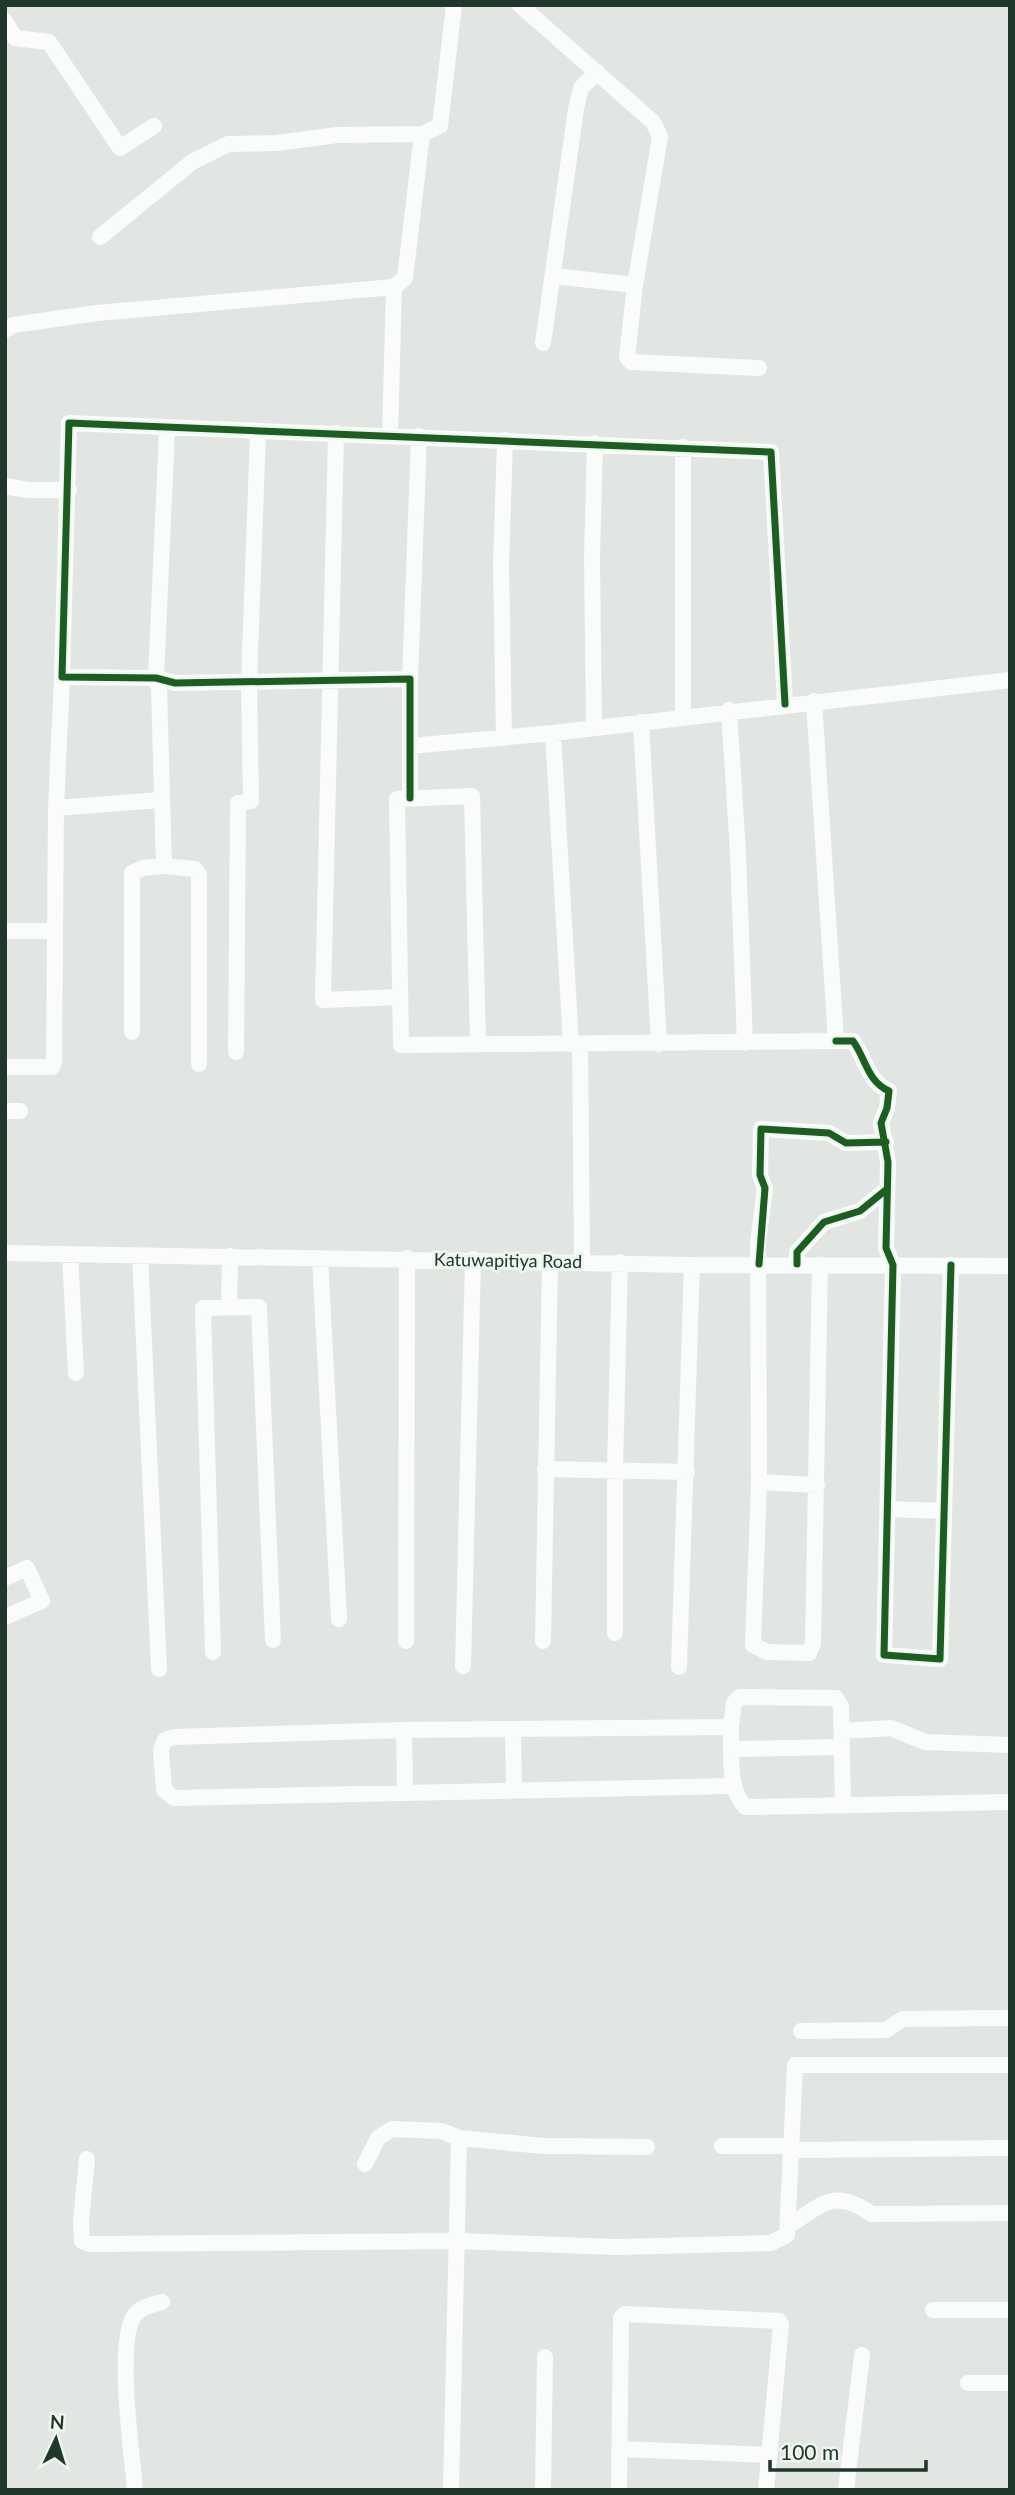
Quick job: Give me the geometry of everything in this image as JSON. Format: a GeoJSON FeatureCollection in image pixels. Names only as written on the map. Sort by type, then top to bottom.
{"type":"FeatureCollection","features":[{"type":"Feature","properties":{"kind":"street"},"geometry":{"type":"LineString","coordinates":[[5,11],[8,5]]}},
{"type":"Feature","properties":{"kind":"street"},"geometry":{"type":"LineString","coordinates":[[100,237],[192,162],[228,144],[277,143],[337,135],[422,134],[440,126],[454,5]]}},
{"type":"Feature","properties":{"kind":"street"},"geometry":{"type":"LineString","coordinates":[[520,5],[653,122],[660,137],[626,356],[631,362],[759,368]]}},
{"type":"Feature","properties":{"kind":"street"},"geometry":{"type":"LineString","coordinates":[[5,21],[15,38],[49,42],[120,148],[154,126]]}},
{"type":"Feature","properties":{"kind":"street"},"geometry":{"type":"LineString","coordinates":[[542,343],[576,109],[581,88],[597,72]]}},
{"type":"Feature","properties":{"kind":"street"},"geometry":{"type":"LineString","coordinates":[[5,330],[13,325],[97,313],[394,287],[405,278],[422,134]]}},
{"type":"Feature","properties":{"kind":"street"},"geometry":{"type":"LineString","coordinates":[[553,276],[635,285]]}},
{"type":"Feature","properties":{"kind":"street"},"geometry":{"type":"LineString","coordinates":[[390,435],[394,287]]}},
{"type":"Feature","properties":{"kind":"street"},"geometry":{"type":"LineString","coordinates":[[5,1067],[52,1068],[54,1063],[56,808],[69,490],[69,423],[771,452],[785,704]]}},
{"type":"Feature","properties":{"kind":"street"},"geometry":{"type":"LineString","coordinates":[[164,866],[160,800],[159,688],[156,678],[167,429]]}},
{"type":"Feature","properties":{"kind":"street"},"geometry":{"type":"LineString","coordinates":[[236,1052],[238,803],[251,802],[249,682],[258,432]]}},
{"type":"Feature","properties":{"kind":"street"},"geometry":{"type":"LineString","coordinates":[[336,433],[323,1000],[399,998]]}},
{"type":"Feature","properties":{"kind":"street"},"geometry":{"type":"LineString","coordinates":[[410,798],[410,679],[419,436]]}},
{"type":"Feature","properties":{"kind":"street"},"geometry":{"type":"LineString","coordinates":[[504,737],[501,566],[505,440]]}},
{"type":"Feature","properties":{"kind":"street"},"geometry":{"type":"LineString","coordinates":[[594,727],[592,558],[595,443]]}},
{"type":"Feature","properties":{"kind":"street"},"geometry":{"type":"LineString","coordinates":[[683,447],[683,716]]}},
{"type":"Feature","properties":{"kind":"street"},"geometry":{"type":"LineString","coordinates":[[5,486],[28,490],[69,490]]}},
{"type":"Feature","properties":{"kind":"street"},"geometry":{"type":"LineString","coordinates":[[62,677],[156,678],[175,683],[410,679]]}},
{"type":"Feature","properties":{"kind":"street"},"geometry":{"type":"LineString","coordinates":[[410,746],[553,733],[729,710],[1010,680]]}},
{"type":"Feature","properties":{"kind":"street"},"geometry":{"type":"LineString","coordinates":[[814,701],[836,1041]]}},
{"type":"Feature","properties":{"kind":"street"},"geometry":{"type":"LineString","coordinates":[[729,710],[745,1043]]}},
{"type":"Feature","properties":{"kind":"street"},"geometry":{"type":"LineString","coordinates":[[641,722],[659,1044]]}},
{"type":"Feature","properties":{"kind":"street"},"geometry":{"type":"LineString","coordinates":[[553,733],[575,1044],[582,1262]]}},
{"type":"Feature","properties":{"kind":"street"},"geometry":{"type":"LineString","coordinates":[[478,1044],[472,796],[397,799],[401,1045],[853,1041],[863,1054],[868,1073],[889,1091],[887,1108],[881,1123],[886,1142],[886,1248],[893,1265],[884,1655],[940,1659],[951,1265]]}},
{"type":"Feature","properties":{"kind":"street"},"geometry":{"type":"LineString","coordinates":[[56,808],[160,800]]}},
{"type":"Feature","properties":{"kind":"street"},"geometry":{"type":"LineString","coordinates":[[132,1032],[132,873],[143,868],[164,866],[195,869],[198,875],[199,1064]]}},
{"type":"Feature","properties":{"kind":"street"},"geometry":{"type":"LineString","coordinates":[[5,930],[54,931]]}},
{"type":"Feature","properties":{"kind":"street"},"geometry":{"type":"LineString","coordinates":[[820,1265],[817,1485],[811,1649],[808,1653],[787,1654],[758,1650],[753,1645],[759,1482],[759,1264],[765,1188],[760,1175],[761,1129],[829,1133],[846,1143],[886,1142]]}},
{"type":"Feature","properties":{"kind":"street"},"geometry":{"type":"LineString","coordinates":[[797,1264],[797,1252],[824,1222],[860,1211],[887,1189]]}},
{"type":"Feature","properties":{"kind":"street","name":"Katuwapitiya Road"},"geometry":{"type":"LineString","coordinates":[[5,1252],[692,1265],[1010,1266]]}},
{"type":"Feature","properties":{"kind":"street"},"geometry":{"type":"LineString","coordinates":[[70,1254],[76,1373]]}},
{"type":"Feature","properties":{"kind":"street"},"geometry":{"type":"LineString","coordinates":[[141,1256],[159,1669]]}},
{"type":"Feature","properties":{"kind":"street"},"geometry":{"type":"LineString","coordinates":[[229,1307],[230,1256]]}},
{"type":"Feature","properties":{"kind":"street"},"geometry":{"type":"LineString","coordinates":[[320,1258],[339,1619]]}},
{"type":"Feature","properties":{"kind":"street"},"geometry":{"type":"LineString","coordinates":[[406,1641],[407,1258]]}},
{"type":"Feature","properties":{"kind":"street"},"geometry":{"type":"LineString","coordinates":[[463,1666],[473,1259]]}},
{"type":"Feature","properties":{"kind":"street"},"geometry":{"type":"LineString","coordinates":[[543,1641],[550,1261]]}},
{"type":"Feature","properties":{"kind":"street"},"geometry":{"type":"LineString","coordinates":[[615,1633],[615,1471],[620,1262]]}},
{"type":"Feature","properties":{"kind":"street"},"geometry":{"type":"LineString","coordinates":[[679,1667],[692,1265]]}},
{"type":"Feature","properties":{"kind":"street"},"geometry":{"type":"LineString","coordinates":[[213,1652],[204,1308],[258,1307],[273,1640]]}},
{"type":"Feature","properties":{"kind":"street"},"geometry":{"type":"LineString","coordinates":[[545,1469],[687,1472]]}},
{"type":"Feature","properties":{"kind":"street"},"geometry":{"type":"LineString","coordinates":[[759,1482],[817,1485]]}},
{"type":"Feature","properties":{"kind":"street"},"geometry":{"type":"LineString","coordinates":[[888,1509],[944,1511]]}},
{"type":"Feature","properties":{"kind":"street"},"geometry":{"type":"LineString","coordinates":[[5,1578],[27,1567],[42,1601],[5,1617]]}},
{"type":"Feature","properties":{"kind":"street"},"geometry":{"type":"LineString","coordinates":[[843,1806],[839,1700],[832,1697],[740,1697],[734,1703],[731,1727],[734,1786],[736,1797],[745,1807],[843,1806],[1010,1802]]}},
{"type":"Feature","properties":{"kind":"street"},"geometry":{"type":"LineString","coordinates":[[731,1727],[404,1730],[174,1737],[165,1740],[161,1749],[164,1790],[174,1798],[734,1786]]}},
{"type":"Feature","properties":{"kind":"street"},"geometry":{"type":"LineString","coordinates":[[732,1749],[842,1739],[891,1728],[908,1732],[926,1742],[1010,1745]]}},
{"type":"Feature","properties":{"kind":"street"},"geometry":{"type":"LineString","coordinates":[[404,1730],[405,1792]]}},
{"type":"Feature","properties":{"kind":"street"},"geometry":{"type":"LineString","coordinates":[[513,1730],[514,1790]]}},
{"type":"Feature","properties":{"kind":"street"},"geometry":{"type":"LineString","coordinates":[[801,2031],[886,2030],[903,2019],[1010,2018]]}},
{"type":"Feature","properties":{"kind":"street"},"geometry":{"type":"LineString","coordinates":[[87,2159],[80,2221],[82,2241],[89,2244],[455,2241],[616,2247],[771,2243],[787,2235],[794,2065],[1010,2065]]}},
{"type":"Feature","properties":{"kind":"street"},"geometry":{"type":"LineString","coordinates":[[365,2164],[378,2137],[392,2129],[442,2131],[459,2138],[544,2146],[647,2147]]}},
{"type":"Feature","properties":{"kind":"street"},"geometry":{"type":"LineString","coordinates":[[451,2490],[459,2138]]}},
{"type":"Feature","properties":{"kind":"street"},"geometry":{"type":"LineString","coordinates":[[722,2147],[1010,2148]]}},
{"type":"Feature","properties":{"kind":"street"},"geometry":{"type":"LineString","coordinates":[[788,2226],[818,2206],[838,2199],[853,2201],[872,2214],[1010,2213]]}},
{"type":"Feature","properties":{"kind":"street"},"geometry":{"type":"LineString","coordinates":[[135,2490],[125,2346],[132,2318],[139,2309],[162,2302]]}},
{"type":"Feature","properties":{"kind":"street"},"geometry":{"type":"LineString","coordinates":[[933,2310],[1010,2310]]}},
{"type":"Feature","properties":{"kind":"street"},"geometry":{"type":"LineString","coordinates":[[619,2490],[621,2319],[625,2314],[779,2320],[781,2325],[766,2490]]}},
{"type":"Feature","properties":{"kind":"street"},"geometry":{"type":"LineString","coordinates":[[846,2490],[862,2355]]}},
{"type":"Feature","properties":{"kind":"street"},"geometry":{"type":"LineString","coordinates":[[543,2490],[545,2357]]}},
{"type":"Feature","properties":{"kind":"street"},"geometry":{"type":"LineString","coordinates":[[968,2383],[1010,2383]]}},
{"type":"Feature","properties":{"kind":"street"},"geometry":{"type":"LineString","coordinates":[[620,2449],[770,2455]]}},
{"type":"Feature","properties":{"kind":"cycle path"},"geometry":{"type":"LineString","coordinates":[[410,798],[410,679],[175,683],[156,678],[62,677],[69,423],[771,452],[785,704]]}},
{"type":"Feature","properties":{"kind":"cycle path"},"geometry":{"type":"LineString","coordinates":[[836,1041],[853,1041],[871,1076],[889,1091],[887,1108],[881,1123],[888,1162],[886,1248],[893,1265],[884,1655],[940,1659],[951,1265]]}},
{"type":"Feature","properties":{"kind":"cycle path"},"geometry":{"type":"LineString","coordinates":[[759,1264],[765,1188],[760,1175],[761,1129],[829,1133],[846,1143],[886,1142]]}},
{"type":"Feature","properties":{"kind":"cycle path"},"geometry":{"type":"LineString","coordinates":[[797,1264],[797,1252],[824,1222],[860,1211],[887,1189]]}}]}
